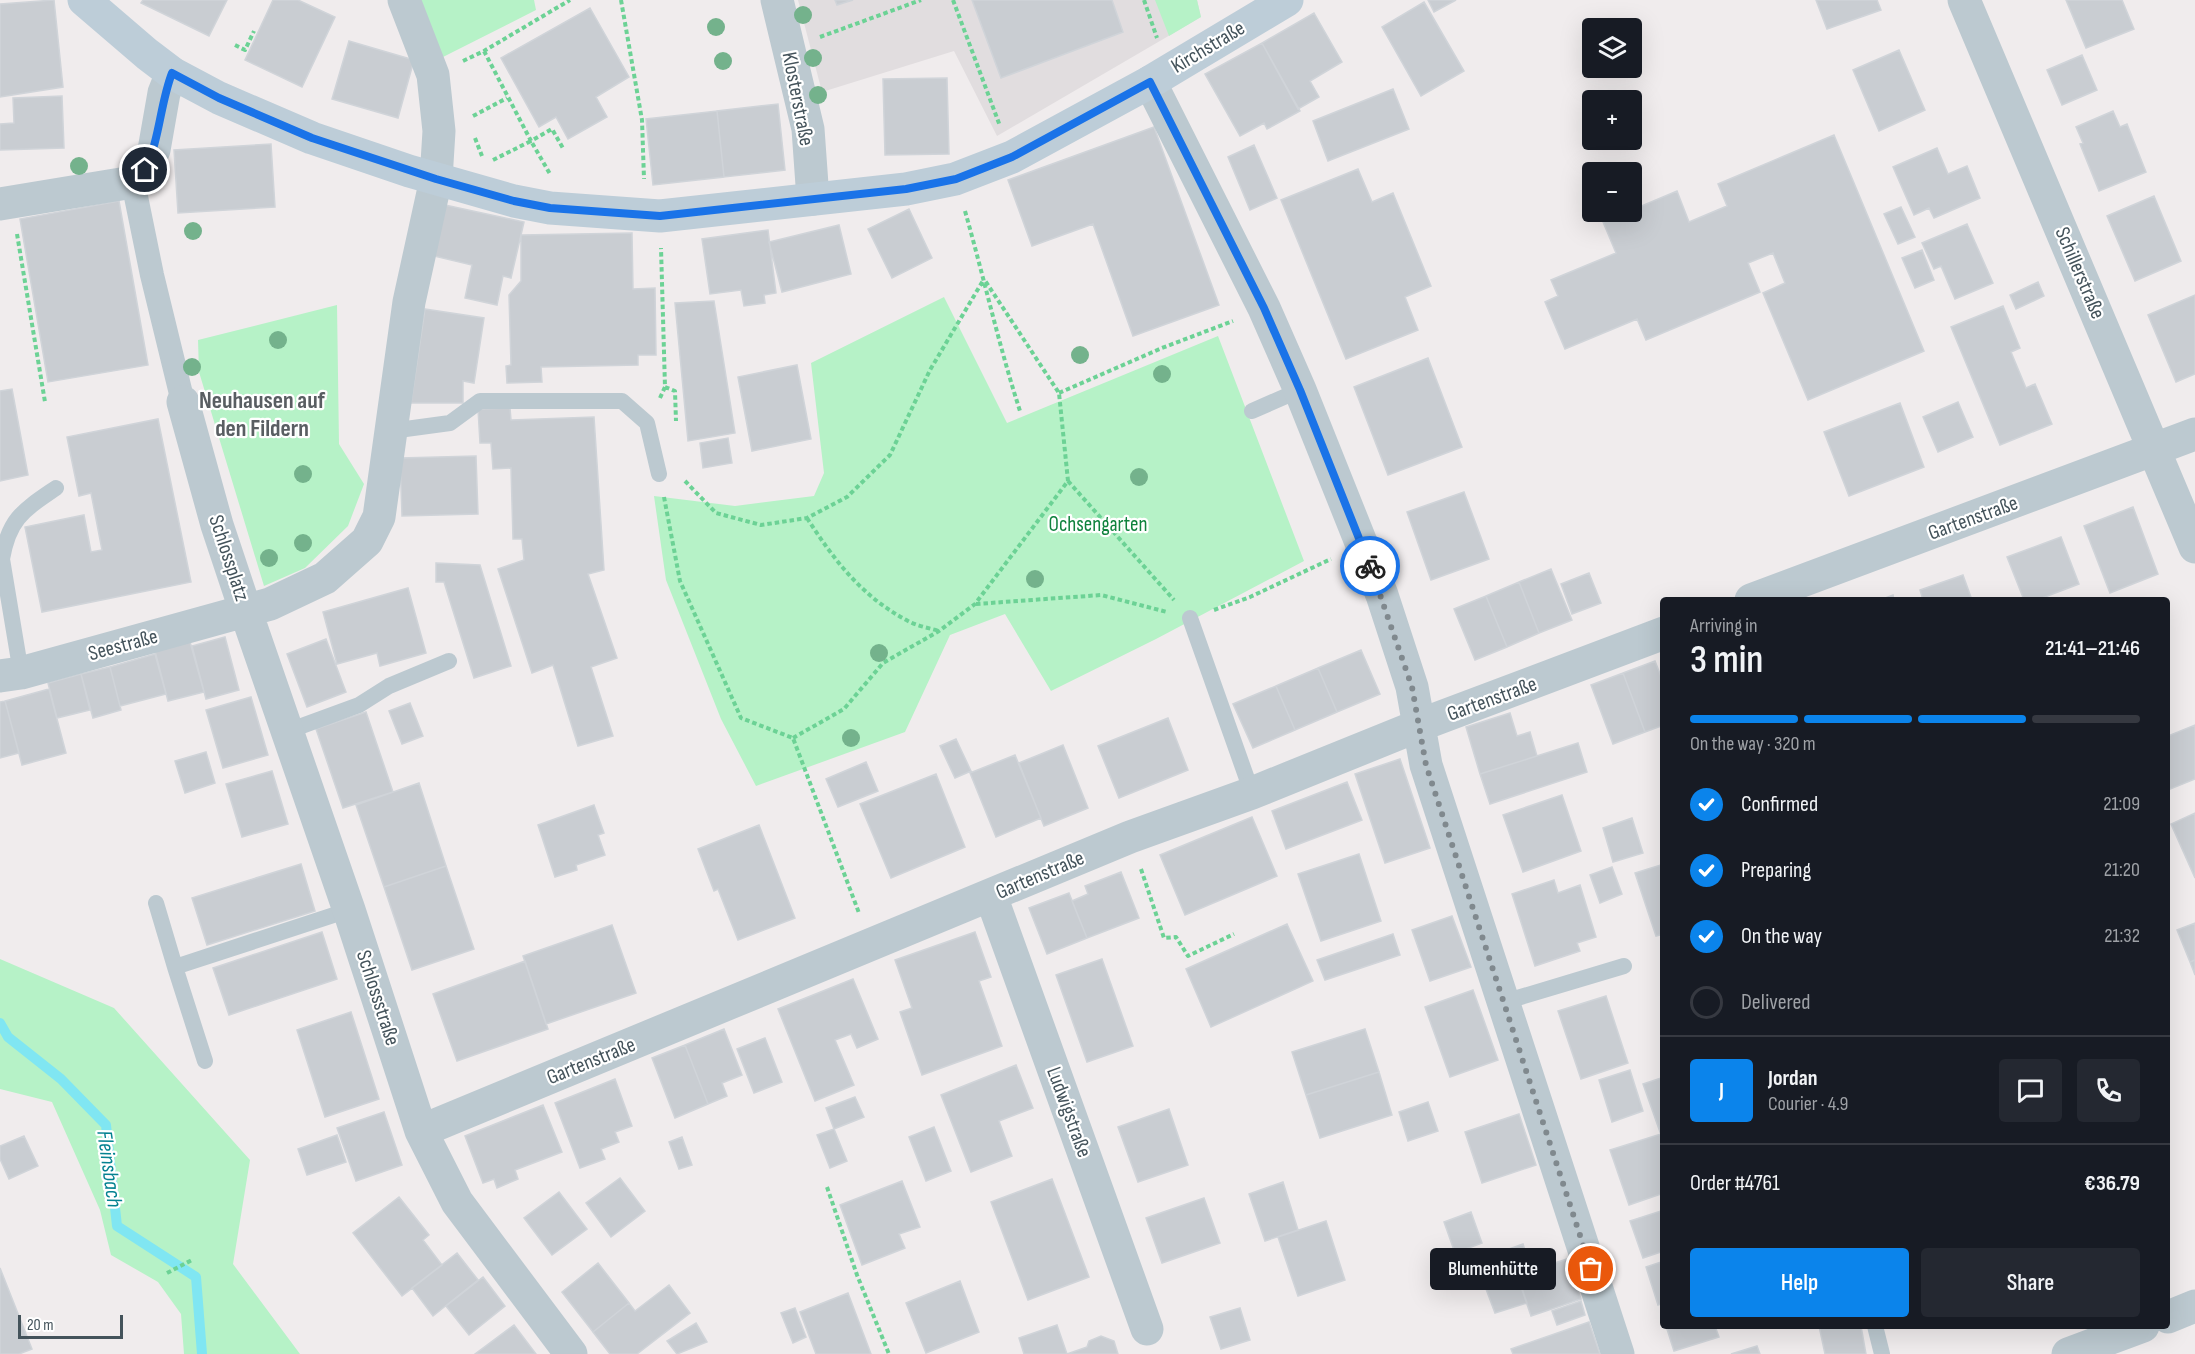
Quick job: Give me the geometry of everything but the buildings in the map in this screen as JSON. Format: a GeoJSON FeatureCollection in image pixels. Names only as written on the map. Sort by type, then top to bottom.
{"type":"FeatureCollection","features":[{"type":"Feature","properties":{"kind":"main road","name":"Kirchstraße"},"geometry":{"type":"LineString","coordinates":[[84,0],[172,73],[219,98],[312,138],[436,179],[514,201],[550,208],[660,216],[906,189],[956,179],[1012,157],[1150,82],[1287,0]]}},
{"type":"Feature","properties":{"kind":"street","name":"Schlossplatz"},"geometry":{"type":"LineString","coordinates":[[133,182],[152,275],[183,402],[217,525],[246,612],[270,604],[325,578],[367,541],[379,517],[409,302],[436,179],[439,130],[433,75],[404,0]]}},
{"type":"Feature","properties":{"kind":"street","name":"Klosterstraße"},"geometry":{"type":"LineString","coordinates":[[777,0],[808,129],[813,199]]}},
{"type":"Feature","properties":{"kind":"street","name":"Schillerstraße"},"geometry":{"type":"LineString","coordinates":[[1964,0],[2195,547]]}},
{"type":"Feature","properties":{"kind":"street"},"geometry":{"type":"LineString","coordinates":[[6,203],[133,182],[145,170],[154,150],[164,93],[172,73]]}},
{"type":"Feature","properties":{"kind":"street"},"geometry":{"type":"LineString","coordinates":[[1150,82],[1264,308],[1300,390],[1382,595],[1412,687],[1426,765],[1618,1354]]}},
{"type":"Feature","properties":{"kind":"street","name":"Gartenstraße"},"geometry":{"type":"LineString","coordinates":[[1759,597],[2195,434]]}},
{"type":"Feature","properties":{"kind":"street","name":"Seestraße"},"geometry":{"type":"LineString","coordinates":[[11,675],[246,612]]}},
{"type":"Feature","properties":{"kind":"street","name":"Schlossstraße"},"geometry":{"type":"LineString","coordinates":[[246,612],[349,910],[421,1131],[457,1202],[571,1354]]}},
{"type":"Feature","properties":{"kind":"street","name":"Gartenstraße"},"geometry":{"type":"LineString","coordinates":[[421,1131],[1131,837],[1252,793],[1420,725],[1660,635]]}},
{"type":"Feature","properties":{"kind":"street","name":"Ludwigstraße"},"geometry":{"type":"LineString","coordinates":[[991,896],[1148,1329]]}},
{"type":"Feature","properties":{"kind":"street"},"geometry":{"type":"LineString","coordinates":[[2170,1316],[2195,1306]]}},
{"type":"Feature","properties":{"kind":"street"},"geometry":{"type":"LineString","coordinates":[[2068,1354],[2135,1329]]}},
{"type":"Feature","properties":{"kind":"lane"},"geometry":{"type":"LineString","coordinates":[[1252,411],[1300,390]]}},
{"type":"Feature","properties":{"kind":"lane"},"geometry":{"type":"LineString","coordinates":[[391,431],[450,423],[480,401],[622,401],[647,423],[659,474]]}},
{"type":"Feature","properties":{"kind":"lane"},"geometry":{"type":"LineString","coordinates":[[11,675],[2,559],[5,541],[14,522],[24,509],[56,488]]}},
{"type":"Feature","properties":{"kind":"lane"},"geometry":{"type":"LineString","coordinates":[[1190,618],[1252,793]]}},
{"type":"Feature","properties":{"kind":"lane"},"geometry":{"type":"LineString","coordinates":[[288,730],[359,705],[390,686],[449,661]]}},
{"type":"Feature","properties":{"kind":"lane"},"geometry":{"type":"LineString","coordinates":[[156,903],[205,1061]]}},
{"type":"Feature","properties":{"kind":"lane"},"geometry":{"type":"LineString","coordinates":[[175,967],[349,910]]}},
{"type":"Feature","properties":{"kind":"lane"},"geometry":{"type":"LineString","coordinates":[[1504,1002],[1624,966]]}},
{"type":"Feature","properties":{"kind":"lane"},"geometry":{"type":"LineString","coordinates":[[1876,1329],[1882,1354]]}},
{"type":"Feature","properties":{"kind":"path"},"geometry":{"type":"LineString","coordinates":[[452,66],[484,51],[570,0]]}},
{"type":"Feature","properties":{"kind":"path"},"geometry":{"type":"LineString","coordinates":[[621,0],[642,120],[644,182]]}},
{"type":"Feature","properties":{"kind":"path"},"geometry":{"type":"LineString","coordinates":[[789,48],[921,0]]}},
{"type":"Feature","properties":{"kind":"path"},"geometry":{"type":"LineString","coordinates":[[953,0],[1012,157]]}},
{"type":"Feature","properties":{"kind":"path"},"geometry":{"type":"LineString","coordinates":[[235,45],[245,50],[254,31]]}},
{"type":"Feature","properties":{"kind":"path"},"geometry":{"type":"LineString","coordinates":[[484,51],[507,98],[552,177]]}},
{"type":"Feature","properties":{"kind":"path"},"geometry":{"type":"LineString","coordinates":[[468,119],[507,98]]}},
{"type":"Feature","properties":{"kind":"path"},"geometry":{"type":"LineString","coordinates":[[484,164],[552,129],[564,150]]}},
{"type":"Feature","properties":{"kind":"path"},"geometry":{"type":"LineString","coordinates":[[956,179],[1004,360],[1020,411]]}},
{"type":"Feature","properties":{"kind":"path"},"geometry":{"type":"LineString","coordinates":[[6,203],[45,402]]}},
{"type":"Feature","properties":{"kind":"path"},"geometry":{"type":"LineString","coordinates":[[647,423],[665,387],[660,216]]}},
{"type":"Feature","properties":{"kind":"path"},"geometry":{"type":"LineString","coordinates":[[984,279],[1059,393],[1068,481],[1190,618]]}},
{"type":"Feature","properties":{"kind":"path"},"geometry":{"type":"LineString","coordinates":[[683,480],[716,513],[760,525],[807,518],[847,497],[890,454],[930,370],[984,279]]}},
{"type":"Feature","properties":{"kind":"path"},"geometry":{"type":"LineString","coordinates":[[1059,393],[1162,348],[1264,308]]}},
{"type":"Feature","properties":{"kind":"path"},"geometry":{"type":"LineString","coordinates":[[665,387],[675,391],[676,425]]}},
{"type":"Feature","properties":{"kind":"path"},"geometry":{"type":"LineString","coordinates":[[659,474],[680,581],[741,718],[793,738],[871,944]]}},
{"type":"Feature","properties":{"kind":"path"},"geometry":{"type":"LineString","coordinates":[[793,738],[844,709],[884,663],[939,630],[975,604],[1068,481]]}},
{"type":"Feature","properties":{"kind":"path"},"geometry":{"type":"LineString","coordinates":[[807,518],[827,548],[858,586],[909,622],[939,630]]}},
{"type":"Feature","properties":{"kind":"path"},"geometry":{"type":"LineString","coordinates":[[975,604],[1101,595],[1190,618],[1250,597],[1362,545]]}},
{"type":"Feature","properties":{"kind":"path"},"geometry":{"type":"LineString","coordinates":[[1131,837],[1164,938],[1176,937],[1188,956],[1234,934]]}},
{"type":"Feature","properties":{"kind":"path"},"geometry":{"type":"LineString","coordinates":[[827,1187],[857,1275],[889,1354]]}},
{"type":"Feature","properties":{"kind":"path"},"geometry":{"type":"LineString","coordinates":[[167,1274],[192,1260]]}},
{"type":"Feature","properties":{"kind":"shaded area"},"geometry":{"type":"Polygon","coordinates":[[[798,0],[1197,0],[1201,17],[997,136],[954,51],[822,92],[798,0]]]}},
{"type":"Feature","properties":{"kind":"green space"},"geometry":{"type":"Polygon","coordinates":[[[416,0],[534,0],[536,10],[443,57],[416,0]]]}},
{"type":"Feature","properties":{"kind":"green space"},"geometry":{"type":"Polygon","coordinates":[[[1155,0],[1197,0],[1201,17],[1169,36],[1155,0]]]}},
{"type":"Feature","properties":{"kind":"green space","name":"Ochsengarten"},"geometry":{"type":"Polygon","coordinates":[[[944,297],[1007,423],[1218,336],[1304,561],[1051,691],[1005,614],[950,635],[905,732],[756,786],[721,719],[666,580],[654,496],[735,506],[814,496],[824,473],[811,363],[944,297]]]}},
{"type":"Feature","properties":{"kind":"green space"},"geometry":{"type":"Polygon","coordinates":[[[337,305],[339,444],[364,484],[348,526],[305,568],[264,586],[199,372],[198,340],[337,305]]]}},
{"type":"Feature","properties":{"kind":"green space"},"geometry":{"type":"Polygon","coordinates":[[[0,959],[114,1008],[250,1160],[233,1264],[300,1354],[184,1354],[181,1314],[158,1282],[111,1255],[100,1210],[52,1102],[0,1089],[0,959]]]}},
{"type":"Feature","properties":{"kind":"waterway","name":"Fleinsbach"},"geometry":{"type":"LineString","coordinates":[[0,1023],[8,1037],[61,1079],[106,1125],[117,1226],[196,1277],[202,1354]]}},
{"type":"Feature","properties":{"kind":"way so far"},"geometry":{"type":"LineString","coordinates":[[1370,566],[1382,595],[1412,687],[1426,765],[1591,1269]]}},
{"type":"Feature","properties":{"kind":"place","name":"Blumenhütte"},"geometry":{"type":"Point","coordinates":[1591,1269]}},
{"type":"Feature","properties":{"kind":"district","name":"Neuhausen auf den Fildern"},"geometry":{"type":"Point","coordinates":[262,414]}},
{"type":"Feature","properties":{"kind":"route"},"geometry":{"type":"LineString","coordinates":[[145,170],[154,150],[164,93],[172,73],[219,98],[312,138],[409,171],[514,201],[550,208],[642,216],[660,216],[906,189],[956,179],[1012,157],[1150,82],[1264,308],[1300,390],[1370,566]]}}]}
